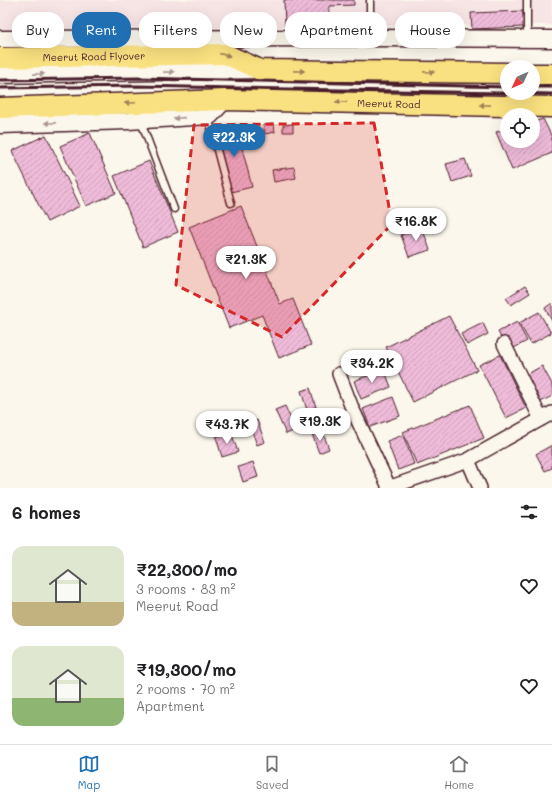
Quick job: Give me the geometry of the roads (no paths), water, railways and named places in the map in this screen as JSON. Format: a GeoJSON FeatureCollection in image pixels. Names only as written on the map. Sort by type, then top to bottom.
{"type":"FeatureCollection","features":[{"type":"Feature","properties":{"kind":"main road","name":"Meerut Road Flyover"},"geometry":{"type":"LineString","coordinates":[[0,58],[225,54],[260,70]]}},
{"type":"Feature","properties":{"kind":"main road"},"geometry":{"type":"LineString","coordinates":[[260,70],[500,73]]}},
{"type":"Feature","properties":{"kind":"main road"},"geometry":{"type":"LineString","coordinates":[[540,74],[552,74]]}},
{"type":"Feature","properties":{"kind":"main road","name":"Meerut Road"},"geometry":{"type":"LineString","coordinates":[[0,108],[225,100],[552,107]]}},
{"type":"Feature","properties":{"kind":"street"},"geometry":{"type":"LineString","coordinates":[[0,39],[285,38]]}},
{"type":"Feature","properties":{"kind":"street"},"geometry":{"type":"LineString","coordinates":[[387,38],[552,39]]}},
{"type":"Feature","properties":{"kind":"street"},"geometry":{"type":"LineString","coordinates":[[0,75],[260,70]]}},
{"type":"Feature","properties":{"kind":"street"},"geometry":{"type":"LineString","coordinates":[[0,124],[140,120],[210,116],[225,100]]}},
{"type":"Feature","properties":{"kind":"street"},"geometry":{"type":"LineString","coordinates":[[338,374],[388,488],[468,460],[546,416],[504,344]]}},
{"type":"Feature","properties":{"kind":"street"},"geometry":{"type":"LineString","coordinates":[[468,460],[480,488]]}},
{"type":"Feature","properties":{"kind":"lane"},"geometry":{"type":"LineString","coordinates":[[370,0],[370,12]]}},
{"type":"Feature","properties":{"kind":"lane"},"geometry":{"type":"LineString","coordinates":[[527,0],[527,39]]}},
{"type":"Feature","properties":{"kind":"lane"},"geometry":{"type":"LineString","coordinates":[[208,116],[232,204]]}},
{"type":"Feature","properties":{"kind":"lane"},"geometry":{"type":"LineString","coordinates":[[140,120],[174,209]]}},
{"type":"Feature","properties":{"kind":"railway"},"geometry":{"type":"LineString","coordinates":[[0,80],[139,78],[500,87]]}},
{"type":"Feature","properties":{"kind":"railway"},"geometry":{"type":"LineString","coordinates":[[0,88],[138,86],[552,94]]}},
{"type":"Feature","properties":{"kind":"railway"},"geometry":{"type":"LineString","coordinates":[[540,87],[552,87]]}}]}
